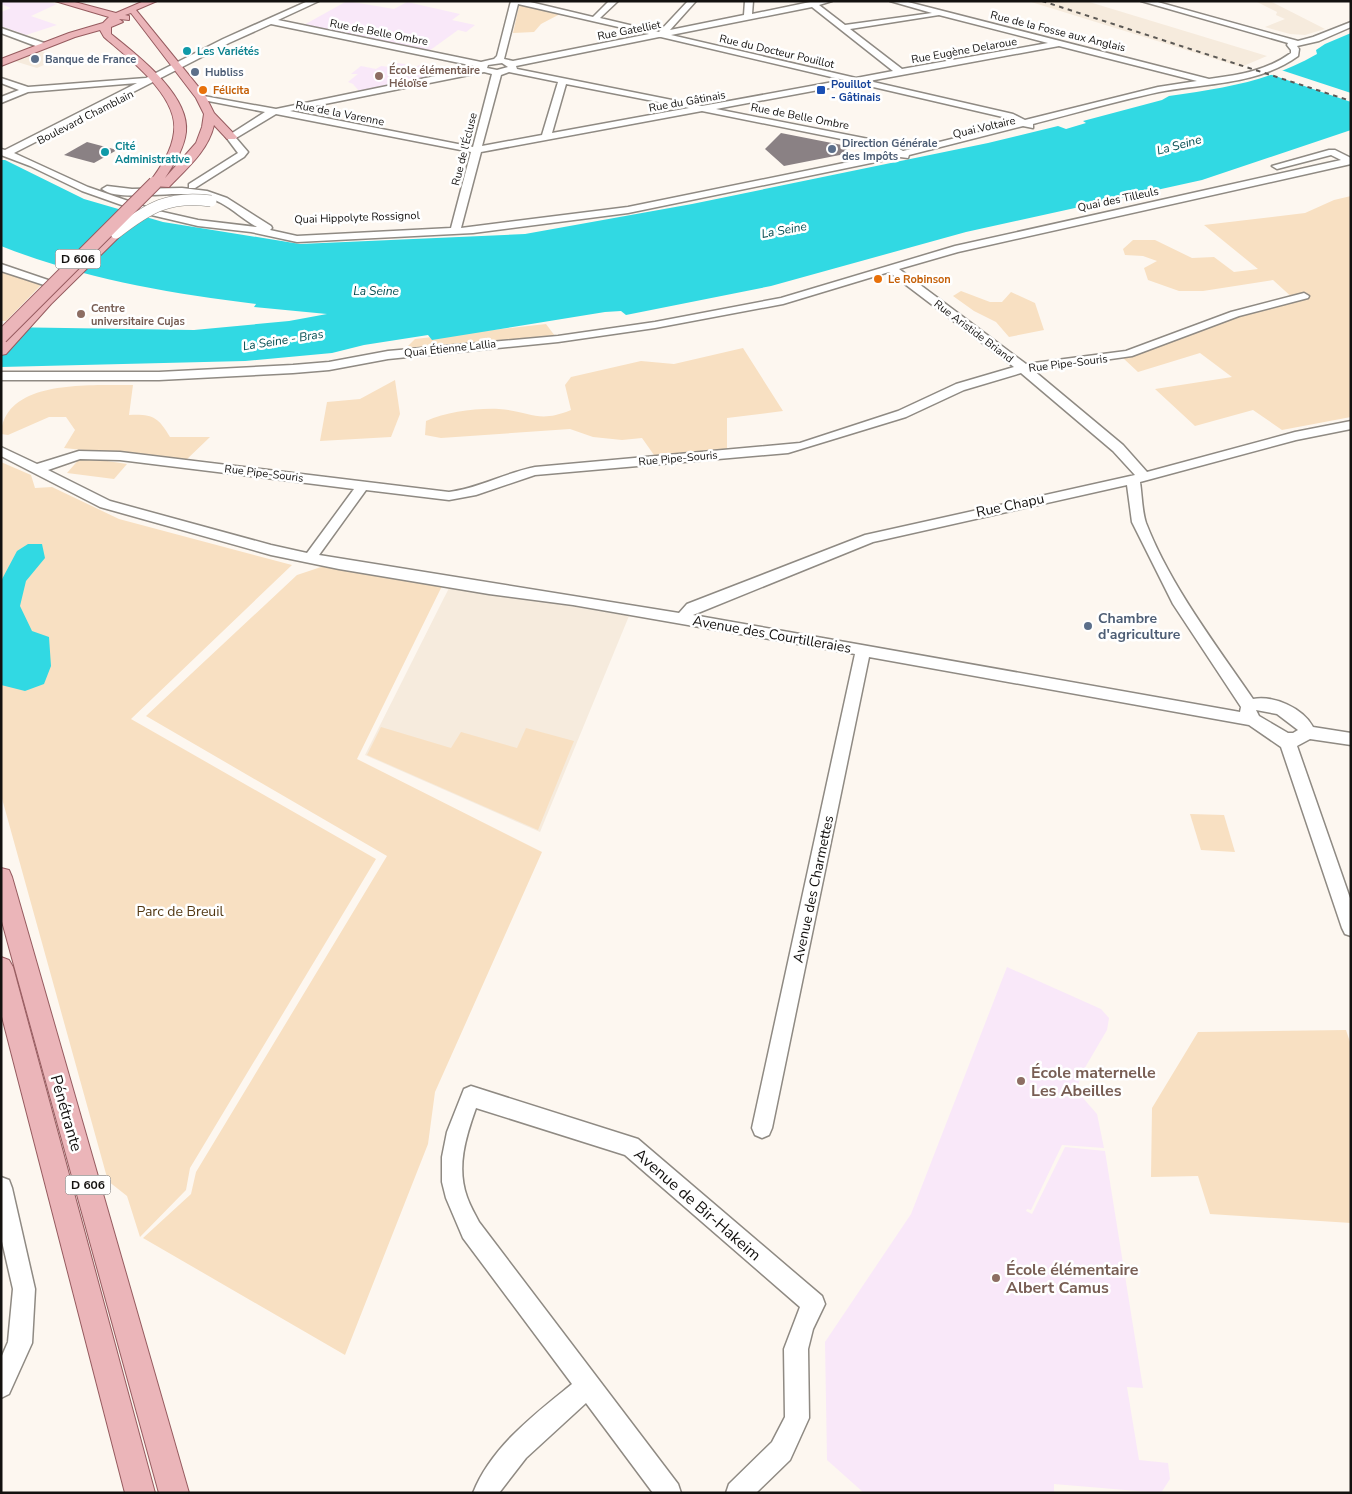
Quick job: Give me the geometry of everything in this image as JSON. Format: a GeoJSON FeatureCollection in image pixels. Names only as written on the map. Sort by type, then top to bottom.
{"type":"FeatureCollection","features":[{"type":"Feature","properties":{"kind":"main road"},"geometry":{"type":"LineString","coordinates":[[59,1],[143,26],[201,97],[209,114],[231,136]]}},
{"type":"Feature","properties":{"kind":"main road"},"geometry":{"type":"LineString","coordinates":[[119,18],[152,1]]}},
{"type":"Feature","properties":{"kind":"main road"},"geometry":{"type":"LineString","coordinates":[[1,63],[160,1]]}},
{"type":"Feature","properties":{"kind":"main road","name":"D 606"},"geometry":{"type":"LineString","coordinates":[[1,351],[46,301],[116,233],[160,184],[175,150],[180,129],[177,110],[155,78],[119,18]]}},
{"type":"Feature","properties":{"kind":"main road","name":"D 606"},"geometry":{"type":"LineString","coordinates":[[1,337],[160,184],[190,159],[202,143],[208,127],[209,114]]}},
{"type":"Feature","properties":{"kind":"main road","name":"Pénétrante"},"geometry":{"type":"LineString","coordinates":[[1,877],[174,1493]]}},
{"type":"Feature","properties":{"kind":"main road","name":"Pénétrante"},"geometry":{"type":"LineString","coordinates":[[1,966],[140,1493]]}},
{"type":"Feature","properties":{"kind":"street"},"geometry":{"type":"LineString","coordinates":[[176,66],[315,1]]}},
{"type":"Feature","properties":{"kind":"street"},"geometry":{"type":"LineString","coordinates":[[192,186],[241,155],[243,152],[231,136],[263,115],[483,68],[498,60],[501,57],[515,1]]}},
{"type":"Feature","properties":{"kind":"street","name":"Rue du Docteur Pouillot"},"geometry":{"type":"LineString","coordinates":[[515,1],[1010,116],[1030,126]]}},
{"type":"Feature","properties":{"kind":"street"},"geometry":{"type":"LineString","coordinates":[[594,20],[614,1]]}},
{"type":"Feature","properties":{"kind":"street"},"geometry":{"type":"LineString","coordinates":[[661,35],[692,1]]}},
{"type":"Feature","properties":{"kind":"street"},"geometry":{"type":"LineString","coordinates":[[750,1],[748,16],[750,17]]}},
{"type":"Feature","properties":{"kind":"street","name":"Rue Gatelliet"},"geometry":{"type":"LineString","coordinates":[[496,73],[512,67],[828,1]]}},
{"type":"Feature","properties":{"kind":"street","name":"Rue de la Fosse aux Anglais"},"geometry":{"type":"LineString","coordinates":[[894,1],[1191,75],[1212,84]]}},
{"type":"Feature","properties":{"kind":"street"},"geometry":{"type":"LineString","coordinates":[[1146,1],[1262,29],[1259,32]]}},
{"type":"Feature","properties":{"kind":"street"},"geometry":{"type":"LineString","coordinates":[[813,4],[901,73]]}},
{"type":"Feature","properties":{"kind":"street"},"geometry":{"type":"LineString","coordinates":[[1163,4],[1296,44],[1316,40],[1351,24]]}},
{"type":"Feature","properties":{"kind":"street"},"geometry":{"type":"LineString","coordinates":[[844,28],[940,13]]}},
{"type":"Feature","properties":{"kind":"street","name":"Rue de Belle Ombre"},"geometry":{"type":"LineString","coordinates":[[270,21],[483,68],[496,73]]}},
{"type":"Feature","properties":{"kind":"street"},"geometry":{"type":"LineString","coordinates":[[1,30],[44,46]]}},
{"type":"Feature","properties":{"kind":"street","name":"Rue Eugène Delaroue"},"geometry":{"type":"LineString","coordinates":[[901,73],[1060,43]]}},
{"type":"Feature","properties":{"kind":"street","name":"Quai Voltaire"},"geometry":{"type":"LineString","coordinates":[[884,158],[1030,126],[1151,95],[1250,79],[1279,69],[1298,58],[1304,50],[1296,44]]}},
{"type":"Feature","properties":{"kind":"street","name":"Rue de Belle Ombre"},"geometry":{"type":"LineString","coordinates":[[498,60],[512,67],[563,81],[889,146],[903,154]]}},
{"type":"Feature","properties":{"kind":"street","name":"Boulevard Chamblain"},"geometry":{"type":"LineString","coordinates":[[8,151],[40,137],[176,66]]}},
{"type":"Feature","properties":{"kind":"street","name":"Rue de l'Écluse"},"geometry":{"type":"LineString","coordinates":[[456,228],[496,73]]}},
{"type":"Feature","properties":{"kind":"street","name":"Rue du Gâtinais"},"geometry":{"type":"LineString","coordinates":[[476,150],[901,73]]}},
{"type":"Feature","properties":{"kind":"street"},"geometry":{"type":"LineString","coordinates":[[1,100],[27,90],[132,82],[155,78]]}},
{"type":"Feature","properties":{"kind":"street"},"geometry":{"type":"LineString","coordinates":[[1,80],[27,90]]}},
{"type":"Feature","properties":{"kind":"street"},"geometry":{"type":"LineString","coordinates":[[546,137],[563,81]]}},
{"type":"Feature","properties":{"kind":"street","name":"Boulevard Chamblain"},"geometry":{"type":"LineString","coordinates":[[8,151],[139,90],[162,89]]}},
{"type":"Feature","properties":{"kind":"street","name":"Rue de la Varenne"},"geometry":{"type":"LineString","coordinates":[[201,97],[476,150]]}},
{"type":"Feature","properties":{"kind":"street","name":"Quai Hippolyte Rossignol"},"geometry":{"type":"LineString","coordinates":[[8,151],[84,182],[110,190],[207,194],[232,203],[260,225],[292,232],[456,228]]}},
{"type":"Feature","properties":{"kind":"street","name":"Quai Hippolyte Rossignol"},"geometry":{"type":"LineString","coordinates":[[8,151],[73,184],[180,220],[246,228],[275,236],[302,239],[599,215],[884,158]]}},
{"type":"Feature","properties":{"kind":"street"},"geometry":{"type":"LineString","coordinates":[[1287,175],[1274,167],[1332,152],[1350,161]]}},
{"type":"Feature","properties":{"kind":"street","name":"Quai des Tilleuls"},"geometry":{"type":"LineString","coordinates":[[892,269],[955,249],[1018,234],[1350,161]]}},
{"type":"Feature","properties":{"kind":"street"},"geometry":{"type":"LineString","coordinates":[[119,201],[137,187],[176,188],[192,186],[232,194],[260,219],[292,232]]}},
{"type":"Feature","properties":{"kind":"street"},"geometry":{"type":"LineString","coordinates":[[116,233],[144,211],[166,201],[195,198],[210,201],[220,206],[246,228]]}},
{"type":"Feature","properties":{"kind":"street"},"geometry":{"type":"LineString","coordinates":[[1,267],[44,282]]}},
{"type":"Feature","properties":{"kind":"street","name":"Rue Aristide Briand"},"geometry":{"type":"LineString","coordinates":[[892,269],[904,281],[1018,364],[1118,448],[1138,478]]}},
{"type":"Feature","properties":{"kind":"street","name":"Quai Étienne Lallia"},"geometry":{"type":"LineString","coordinates":[[1,376],[158,376],[293,369],[329,366],[388,355],[558,339],[755,308],[808,295],[892,269]]}},
{"type":"Feature","properties":{"kind":"street","name":"Rue Pipe-Souris"},"geometry":{"type":"LineString","coordinates":[[36,469],[79,455],[95,455],[449,496],[463,495],[517,474],[535,471],[788,449],[902,414],[960,387],[1018,364],[1128,354],[1235,314],[1304,296]]}},
{"type":"Feature","properties":{"kind":"street","name":"Rue Chapu"},"geometry":{"type":"LineString","coordinates":[[684,619],[686,613],[692,608],[870,538],[1138,478],[1295,436],[1351,425]]}},
{"type":"Feature","properties":{"kind":"street","name":"Avenue des Courtilleraies"},"geometry":{"type":"LineString","coordinates":[[1,452],[113,507],[290,554],[489,589],[573,600],[1251,713]]}},
{"type":"Feature","properties":{"kind":"street"},"geometry":{"type":"LineString","coordinates":[[1138,478],[1139,522],[1180,604],[1251,713],[1285,739],[1291,751],[1351,928]]}},
{"type":"Feature","properties":{"kind":"street"},"geometry":{"type":"LineString","coordinates":[[310,558],[363,485]]}},
{"type":"Feature","properties":{"kind":"street","name":"Avenue des Charmettes"},"geometry":{"type":"LineString","coordinates":[[762,1128],[864,650]]}},
{"type":"Feature","properties":{"kind":"street"},"geometry":{"type":"LineString","coordinates":[[1251,713],[1258,703],[1276,707],[1299,720],[1306,727],[1307,732]]}},
{"type":"Feature","properties":{"kind":"street"},"geometry":{"type":"LineString","coordinates":[[1285,739],[1296,740],[1307,732],[1351,740]]}},
{"type":"Feature","properties":{"kind":"street","name":"Avenue de Bir-Hakeim"},"geometry":{"type":"LineString","coordinates":[[669,1493],[471,1230],[455,1195],[451,1162],[460,1122],[471,1096],[631,1146],[814,1304],[803,1325],[796,1349],[797,1418],[781,1451],[738,1493]]}},
{"type":"Feature","properties":{"kind":"street"},"geometry":{"type":"LineString","coordinates":[[1,1188],[24,1289],[20,1344],[1,1386]]}},
{"type":"Feature","properties":{"kind":"street"},"geometry":{"type":"LineString","coordinates":[[485,1493],[491,1481],[511,1456],[589,1386]]}},
{"type":"Feature","properties":{"kind":"shaded area"},"geometry":{"type":"Polygon","coordinates":[[[1,1],[43,1],[57,4],[31,16],[57,25],[26,35],[1,26],[1,12],[11,8],[1,4],[1,1]]]}},
{"type":"Feature","properties":{"kind":"shaded area"},"geometry":{"type":"Polygon","coordinates":[[[347,1],[394,9],[407,2],[460,14],[452,20],[475,25],[466,32],[458,30],[429,51],[302,26],[347,1]]]}},
{"type":"Feature","properties":{"kind":"shaded area"},"geometry":{"type":"Polygon","coordinates":[[[1028,1],[1086,1],[1267,56],[1241,67],[1028,1]]]}},
{"type":"Feature","properties":{"kind":"shaded area"},"geometry":{"type":"Polygon","coordinates":[[[1255,1],[1270,1],[1325,29],[1305,35],[1290,34],[1265,27],[1285,19],[1276,15],[1277,12],[1255,1]]]}},
{"type":"Feature","properties":{"kind":"shaded area","name":"Banque de France"},"geometry":{"type":"Polygon","coordinates":[[[40,51],[46,53],[46,56],[53,61],[37,68],[14,61],[40,51]]]}},
{"type":"Feature","properties":{"kind":"shaded area","name":"École élémentaire Héloïse"},"geometry":{"type":"Polygon","coordinates":[[[396,63],[406,64],[401,69],[412,71],[419,65],[433,67],[429,72],[439,76],[360,92],[353,84],[348,82],[358,74],[351,74],[361,66],[376,69],[381,66],[390,67],[396,63]]]}},
{"type":"Feature","properties":{"kind":"shaded area"},"geometry":{"type":"Polygon","coordinates":[[[450,586],[629,616],[540,832],[365,755],[450,586]]]}},
{"type":"Feature","properties":{"kind":"shaded area","name":"École élémentaire Albert Camus"},"geometry":{"type":"Polygon","coordinates":[[[1007,967],[1101,1009],[1109,1018],[1107,1030],[1083,1071],[1076,1090],[1097,1114],[1104,1148],[1062,1145],[1031,1210],[1027,1209],[1026,1211],[1032,1214],[1065,1147],[1105,1151],[1143,1388],[1127,1387],[1139,1460],[1168,1463],[1170,1479],[1161,1493],[1054,1484],[1054,1493],[864,1493],[827,1460],[825,1342],[911,1214],[1007,967]]]}},
{"type":"Feature","properties":{"kind":"green space"},"geometry":{"type":"Polygon","coordinates":[[[523,5],[560,14],[541,24],[534,32],[513,33],[519,6],[523,5]]]}},
{"type":"Feature","properties":{"kind":"green space"},"geometry":{"type":"Polygon","coordinates":[[[1351,196],[1351,417],[1282,430],[1253,410],[1195,426],[1155,389],[1232,377],[1200,353],[1138,372],[1123,358],[1236,317],[1295,300],[1273,280],[1203,291],[1179,291],[1148,280],[1144,268],[1157,261],[1143,256],[1125,255],[1123,249],[1133,240],[1155,240],[1192,258],[1214,257],[1234,272],[1258,269],[1204,225],[1305,213],[1334,200],[1351,196]]]}},
{"type":"Feature","properties":{"kind":"green space"},"geometry":{"type":"Polygon","coordinates":[[[1,270],[42,284],[6,321],[1,321],[1,270]]]}},
{"type":"Feature","properties":{"kind":"green space"},"geometry":{"type":"Polygon","coordinates":[[[961,291],[990,302],[1002,302],[1011,292],[1035,303],[1044,330],[1009,337],[996,322],[974,311],[953,296],[961,291]]]}},
{"type":"Feature","properties":{"kind":"green space"},"geometry":{"type":"Polygon","coordinates":[[[546,324],[555,336],[402,352],[415,339],[546,324]]]}},
{"type":"Feature","properties":{"kind":"green space"},"geometry":{"type":"Polygon","coordinates":[[[743,348],[783,411],[727,418],[727,453],[654,455],[642,438],[622,440],[593,437],[570,429],[441,438],[425,435],[426,421],[461,411],[499,409],[534,416],[550,416],[571,410],[565,385],[571,377],[641,361],[674,364],[743,348]]]}},
{"type":"Feature","properties":{"kind":"green space"},"geometry":{"type":"Polygon","coordinates":[[[395,380],[400,414],[391,437],[320,441],[327,402],[360,399],[395,380]]]}},
{"type":"Feature","properties":{"kind":"green space"},"geometry":{"type":"Polygon","coordinates":[[[133,385],[129,415],[144,415],[154,418],[162,425],[170,437],[210,437],[185,461],[64,448],[75,430],[66,417],[49,417],[8,435],[1,434],[6,416],[18,403],[34,394],[75,386],[133,385]]]}},
{"type":"Feature","properties":{"kind":"green space"},"geometry":{"type":"Polygon","coordinates":[[[81,457],[127,464],[114,479],[67,473],[81,457]]]}},
{"type":"Feature","properties":{"kind":"green space","name":"Parc de Breuil"},"geometry":{"type":"Polygon","coordinates":[[[1,462],[31,475],[35,488],[52,487],[119,519],[292,565],[131,719],[376,859],[190,1168],[186,1190],[140,1237],[127,1196],[108,1181],[1,795],[1,462]]]}},
{"type":"Feature","properties":{"kind":"green space"},"geometry":{"type":"Polygon","coordinates":[[[324,566],[443,584],[357,759],[542,852],[435,1092],[428,1144],[345,1355],[143,1238],[191,1194],[196,1172],[387,856],[146,716],[297,575],[324,566]]]}},
{"type":"Feature","properties":{"kind":"green space"},"geometry":{"type":"Polygon","coordinates":[[[381,727],[451,748],[461,732],[517,748],[526,728],[574,741],[538,830],[367,755],[381,727]]]}},
{"type":"Feature","properties":{"kind":"green space"},"geometry":{"type":"Polygon","coordinates":[[[1190,814],[1224,815],[1235,852],[1201,850],[1190,814]]]}},
{"type":"Feature","properties":{"kind":"green space"},"geometry":{"type":"Polygon","coordinates":[[[1346,1030],[1351,1045],[1351,1223],[1210,1214],[1198,1176],[1151,1177],[1152,1108],[1198,1032],[1346,1030]]]}},
{"type":"Feature","properties":{"kind":"water","name":"La Seine"},"geometry":{"type":"Polygon","coordinates":[[[1351,33],[1351,130],[1202,180],[966,232],[771,286],[626,315],[621,311],[605,312],[432,340],[428,335],[364,345],[332,353],[245,361],[1,367],[1,327],[194,330],[289,321],[327,314],[254,307],[256,304],[158,290],[95,276],[32,258],[1,246],[1,160],[5,160],[84,199],[163,222],[300,244],[525,234],[692,204],[988,143],[1058,126],[1066,129],[1086,123],[1083,121],[1162,100],[1169,96],[1227,87],[1281,71],[1317,54],[1316,50],[1325,44],[1351,33]]]}},
{"type":"Feature","properties":{"kind":"water"},"geometry":{"type":"Polygon","coordinates":[[[28,544],[42,544],[45,558],[26,581],[20,606],[32,631],[49,637],[51,666],[44,684],[25,691],[1,685],[1,581],[17,551],[28,544]]]}},
{"type":"Feature","properties":{"kind":"pier"},"geometry":{"type":"Polygon","coordinates":[[[1281,70],[1351,93],[1351,102],[1269,74],[1281,70]]]}},
{"type":"Feature","properties":{"kind":"building","name":"Direction Générale des Impôts"},"geometry":{"type":"Polygon","coordinates":[[[781,133],[842,145],[850,153],[784,166],[765,149],[781,133]]]}},
{"type":"Feature","properties":{"kind":"building","name":"Cité Administrative"},"geometry":{"type":"Polygon","coordinates":[[[87,142],[117,150],[94,163],[64,155],[87,142]]]}},
{"type":"Feature","properties":{"kind":"railway"},"geometry":{"type":"LineString","coordinates":[[1042,1],[1351,101]]}},
{"type":"Feature","properties":{"kind":"place","name":"Les Variétés"},"geometry":{"type":"Point","coordinates":[187,51]}},
{"type":"Feature","properties":{"kind":"place","name":"Banque de France"},"geometry":{"type":"Point","coordinates":[35,59]}},
{"type":"Feature","properties":{"kind":"place","name":"Hubliss"},"geometry":{"type":"Point","coordinates":[195,72]}},
{"type":"Feature","properties":{"kind":"place","name":"École élémentaire Héloïse"},"geometry":{"type":"Point","coordinates":[379,76]}},
{"type":"Feature","properties":{"kind":"place","name":"Félicita"},"geometry":{"type":"Point","coordinates":[203,90]}},
{"type":"Feature","properties":{"kind":"place","name":"Pouillot - Gâtinais"},"geometry":{"type":"Point","coordinates":[821,90]}},
{"type":"Feature","properties":{"kind":"place","name":"Direction Générale des Impôts"},"geometry":{"type":"Point","coordinates":[832,149]}},
{"type":"Feature","properties":{"kind":"place","name":"Cité Administrative"},"geometry":{"type":"Point","coordinates":[105,152]}},
{"type":"Feature","properties":{"kind":"place","name":"Le Robinson"},"geometry":{"type":"Point","coordinates":[878,279]}},
{"type":"Feature","properties":{"kind":"place","name":"Centre universitaire Cujas"},"geometry":{"type":"Point","coordinates":[81,314]}},
{"type":"Feature","properties":{"kind":"place","name":"Chambre d'agriculture"},"geometry":{"type":"Point","coordinates":[1088,626]}},
{"type":"Feature","properties":{"kind":"place","name":"École maternelle Les Abeilles"},"geometry":{"type":"Point","coordinates":[1021,1081]}},
{"type":"Feature","properties":{"kind":"place","name":"École élémentaire Albert Camus"},"geometry":{"type":"Point","coordinates":[996,1278]}},
{"type":"Feature","properties":{"kind":"water label","name":"La Seine - Bras"},"geometry":{"type":"Point","coordinates":[283,340]}}]}
